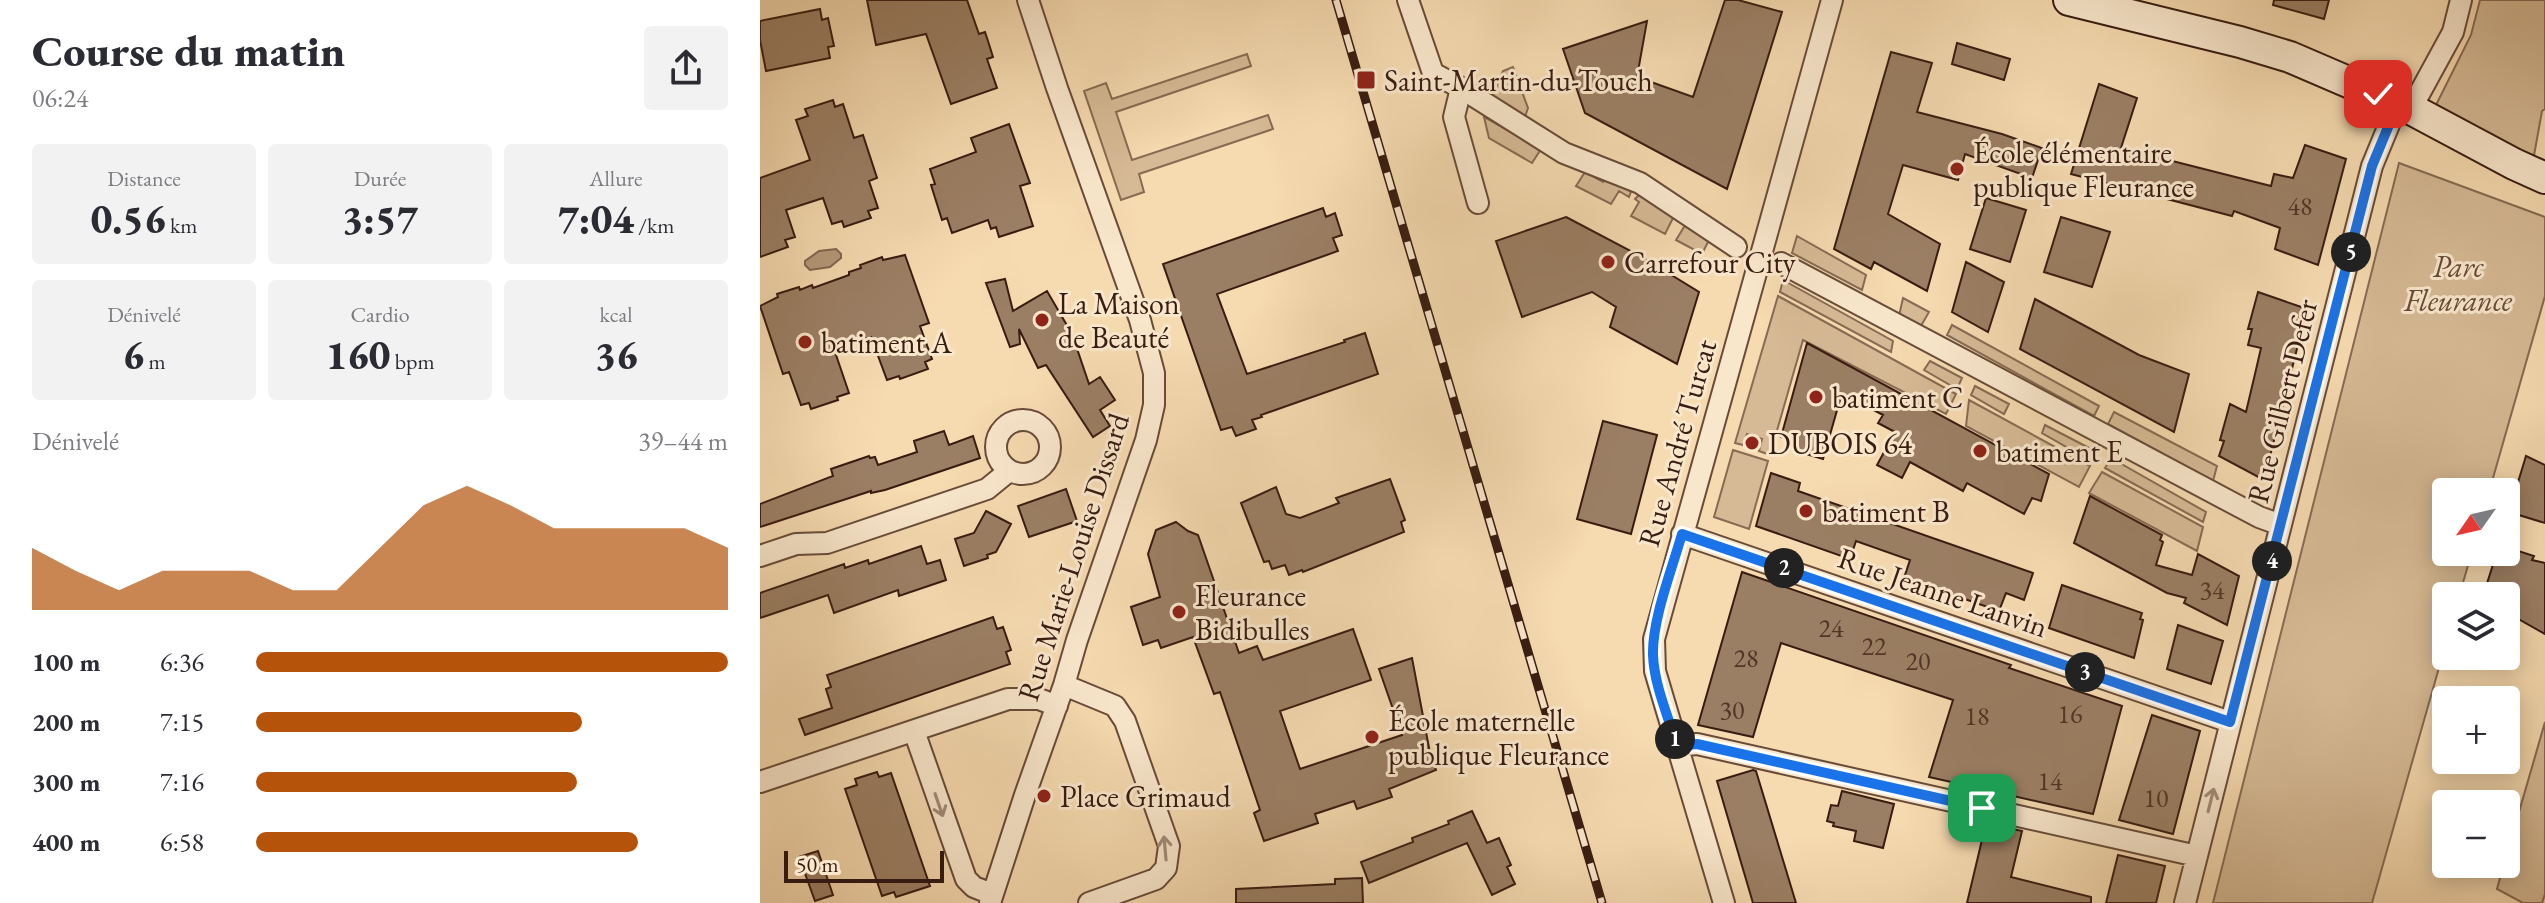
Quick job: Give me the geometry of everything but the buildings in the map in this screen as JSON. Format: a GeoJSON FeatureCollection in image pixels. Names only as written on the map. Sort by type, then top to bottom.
{"type":"FeatureCollection","features":[{"type":"Feature","properties":{"kind":"street","name":"Rue Marie-Louise Dissard"},"geometry":{"type":"LineString","coordinates":[[991,899],[1146,440],[1154,405],[1154,373],[1140,320],[1028,0]]}},
{"type":"Feature","properties":{"kind":"street"},"geometry":{"type":"LineString","coordinates":[[1408,0],[1433,73],[1564,153],[1640,183],[1736,247]]}},
{"type":"Feature","properties":{"kind":"street","name":"Rue André Turcat"},"geometry":{"type":"LineString","coordinates":[[1724,903],[1653,656],[1658,620],[1832,0]]}},
{"type":"Feature","properties":{"kind":"street"},"geometry":{"type":"LineString","coordinates":[[2069,0],[2290,57],[2405,106],[2545,178]]}},
{"type":"Feature","properties":{"kind":"street","name":"Rue Gilbert Defer"},"geometry":{"type":"LineString","coordinates":[[2185,903],[2372,166],[2405,106],[2453,32],[2461,0]]}},
{"type":"Feature","properties":{"kind":"street"},"geometry":{"type":"LineString","coordinates":[[1461,88],[1454,117],[1478,203]]}},
{"type":"Feature","properties":{"kind":"street"},"geometry":{"type":"LineString","coordinates":[[1781,263],[2259,517],[2281,525]]}},
{"type":"Feature","properties":{"kind":"street"},"geometry":{"type":"LineString","coordinates":[[760,556],[796,544],[827,543],[987,489],[1009,471]]}},
{"type":"Feature","properties":{"kind":"street","name":"Rue Jeanne Lanvin"},"geometry":{"type":"LineString","coordinates":[[1682,534],[2230,722]]}},
{"type":"Feature","properties":{"kind":"street"},"geometry":{"type":"LineString","coordinates":[[1064,685],[1115,706],[1125,721],[1169,846],[1166,868],[1156,879],[1089,903]]}},
{"type":"Feature","properties":{"kind":"street"},"geometry":{"type":"LineString","coordinates":[[760,782],[1008,699],[1039,699],[1057,706]]}},
{"type":"Feature","properties":{"kind":"street"},"geometry":{"type":"LineString","coordinates":[[914,731],[966,879],[991,899]]}},
{"type":"Feature","properties":{"kind":"street"},"geometry":{"type":"LineString","coordinates":[[1677,746],[1697,744],[2197,856]]}},
{"type":"Feature","properties":{"kind":"green space"},"geometry":{"type":"Polygon","coordinates":[[[2480,0],[2545,0],[2545,109],[2542,111],[2533,161],[2435,107],[2471,35],[2480,0]]]}},
{"type":"Feature","properties":{"kind":"green space"},"geometry":{"type":"Polygon","coordinates":[[[1247,54],[1251,66],[1116,112],[1132,160],[1268,115],[1273,129],[1139,174],[1144,192],[1121,200],[1084,91],[1106,83],[1112,99],[1247,54]]]}},
{"type":"Feature","properties":{"kind":"green space"},"geometry":{"type":"Polygon","coordinates":[[[1513,67],[1528,108],[1524,120],[1492,97],[1503,71],[1513,67]]]}},
{"type":"Feature","properties":{"kind":"green space"},"geometry":{"type":"Polygon","coordinates":[[[1484,117],[1541,149],[1532,163],[1489,138],[1484,117]]]}},
{"type":"Feature","properties":{"kind":"green space","name":"Parc Fleurance"},"geometry":{"type":"Polygon","coordinates":[[[2399,163],[2545,217],[2545,296],[2493,478],[2432,478],[2432,566],[2468,566],[2463,582],[2432,582],[2432,670],[2438,670],[2372,903],[2213,903],[2399,163]]]}},
{"type":"Feature","properties":{"kind":"green space"},"geometry":{"type":"Polygon","coordinates":[[[1585,172],[1603,182],[1607,177],[1633,186],[1629,197],[1619,191],[1611,204],[1576,186],[1585,172]]]}},
{"type":"Feature","properties":{"kind":"green space"},"geometry":{"type":"Polygon","coordinates":[[[1643,191],[1675,214],[1665,234],[1631,216],[1639,202],[1635,199],[1643,191]]]}},
{"type":"Feature","properties":{"kind":"green space"},"geometry":{"type":"Polygon","coordinates":[[[1687,222],[1709,240],[1702,254],[1676,240],[1687,222]]]}},
{"type":"Feature","properties":{"kind":"green space"},"geometry":{"type":"Polygon","coordinates":[[[1797,236],[1866,275],[1862,290],[1792,253],[1797,236]]]}},
{"type":"Feature","properties":{"kind":"green space"},"geometry":{"type":"Polygon","coordinates":[[[1783,280],[1893,341],[1891,352],[1780,292],[1783,280]]]}},
{"type":"Feature","properties":{"kind":"green space"},"geometry":{"type":"Polygon","coordinates":[[[1778,296],[1956,394],[1946,414],[1803,340],[1770,455],[1759,451],[1762,439],[1747,434],[1743,445],[1735,443],[1778,296]]]}},
{"type":"Feature","properties":{"kind":"green space"},"geometry":{"type":"Polygon","coordinates":[[[1903,298],[1929,312],[1921,326],[1899,316],[1903,298]]]}},
{"type":"Feature","properties":{"kind":"green space"},"geometry":{"type":"Polygon","coordinates":[[[1952,325],[2099,406],[2094,416],[1947,335],[1952,325]]]}},
{"type":"Feature","properties":{"kind":"green space"},"geometry":{"type":"Polygon","coordinates":[[[1930,361],[1962,378],[1957,389],[1924,370],[1930,361]]]}},
{"type":"Feature","properties":{"kind":"green space"},"geometry":{"type":"Polygon","coordinates":[[[1975,386],[2009,404],[2004,414],[1971,395],[1975,386]]]}},
{"type":"Feature","properties":{"kind":"green space"},"geometry":{"type":"Polygon","coordinates":[[[1969,400],[2090,466],[2079,487],[1966,426],[1969,400]]]}},
{"type":"Feature","properties":{"kind":"green space"},"geometry":{"type":"Polygon","coordinates":[[[2114,412],[2217,466],[2213,481],[2108,424],[2114,412]]]}},
{"type":"Feature","properties":{"kind":"green space"},"geometry":{"type":"Polygon","coordinates":[[[2045,425],[2095,451],[2091,461],[2042,433],[2045,425]]]}},
{"type":"Feature","properties":{"kind":"green space"},"geometry":{"type":"Polygon","coordinates":[[[1733,450],[1768,461],[1749,529],[1714,517],[1733,450]]]}},
{"type":"Feature","properties":{"kind":"green space"},"geometry":{"type":"Polygon","coordinates":[[[2111,458],[2206,512],[2203,522],[2105,468],[2111,458]]]}},
{"type":"Feature","properties":{"kind":"green space"},"geometry":{"type":"Polygon","coordinates":[[[2102,472],[2203,527],[2197,551],[2089,493],[2102,472]]]}},
{"type":"Feature","properties":{"kind":"green space"},"geometry":{"type":"Polygon","coordinates":[[[2545,722],[2545,894],[2542,903],[2523,903],[2497,889],[2500,878],[2520,878],[2520,809],[2545,722]]]}},
{"type":"Feature","properties":{"kind":"shaded area"},"geometry":{"type":"Polygon","coordinates":[[[836,249],[841,258],[830,267],[810,270],[805,265],[805,261],[819,251],[836,249]]]}},
{"type":"Feature","properties":{"kind":"railway"},"geometry":{"type":"LineString","coordinates":[[1336,0],[1602,903]]}},
{"type":"Feature","properties":{"kind":"place","name":"Saint-Martin-du-Touch"},"geometry":{"type":"Point","coordinates":[1366,80]}},
{"type":"Feature","properties":{"kind":"place","name":"École élémentaire publique Fleurance"},"geometry":{"type":"Point","coordinates":[1957,169]}},
{"type":"Feature","properties":{"kind":"place","name":"Carrefour City"},"geometry":{"type":"Point","coordinates":[1608,262]}},
{"type":"Feature","properties":{"kind":"place","name":"La Maison de Beauté"},"geometry":{"type":"Point","coordinates":[1042,320]}},
{"type":"Feature","properties":{"kind":"place","name":"batiment A"},"geometry":{"type":"Point","coordinates":[805,342]}},
{"type":"Feature","properties":{"kind":"place","name":"batiment C"},"geometry":{"type":"Point","coordinates":[1816,397]}},
{"type":"Feature","properties":{"kind":"place","name":"DUBOIS 64"},"geometry":{"type":"Point","coordinates":[1752,443]}},
{"type":"Feature","properties":{"kind":"place","name":"batiment E"},"geometry":{"type":"Point","coordinates":[1980,451]}},
{"type":"Feature","properties":{"kind":"place","name":"batiment B"},"geometry":{"type":"Point","coordinates":[1806,511]}},
{"type":"Feature","properties":{"kind":"place","name":"Fleurance Bidibulles"},"geometry":{"type":"Point","coordinates":[1179,612]}},
{"type":"Feature","properties":{"kind":"place","name":"École maternelle publique Fleurance"},"geometry":{"type":"Point","coordinates":[1372,737]}},
{"type":"Feature","properties":{"kind":"place","name":"Place Grimaud"},"geometry":{"type":"Point","coordinates":[1044,796]}},
{"type":"Feature","properties":{"kind":"route"},"geometry":{"type":"LineString","coordinates":[[1982,808],[1697,744],[1677,746],[1653,656],[1658,620],[1682,534],[2230,722],[2372,166],[2398,103],[2378,94]]}}]}
